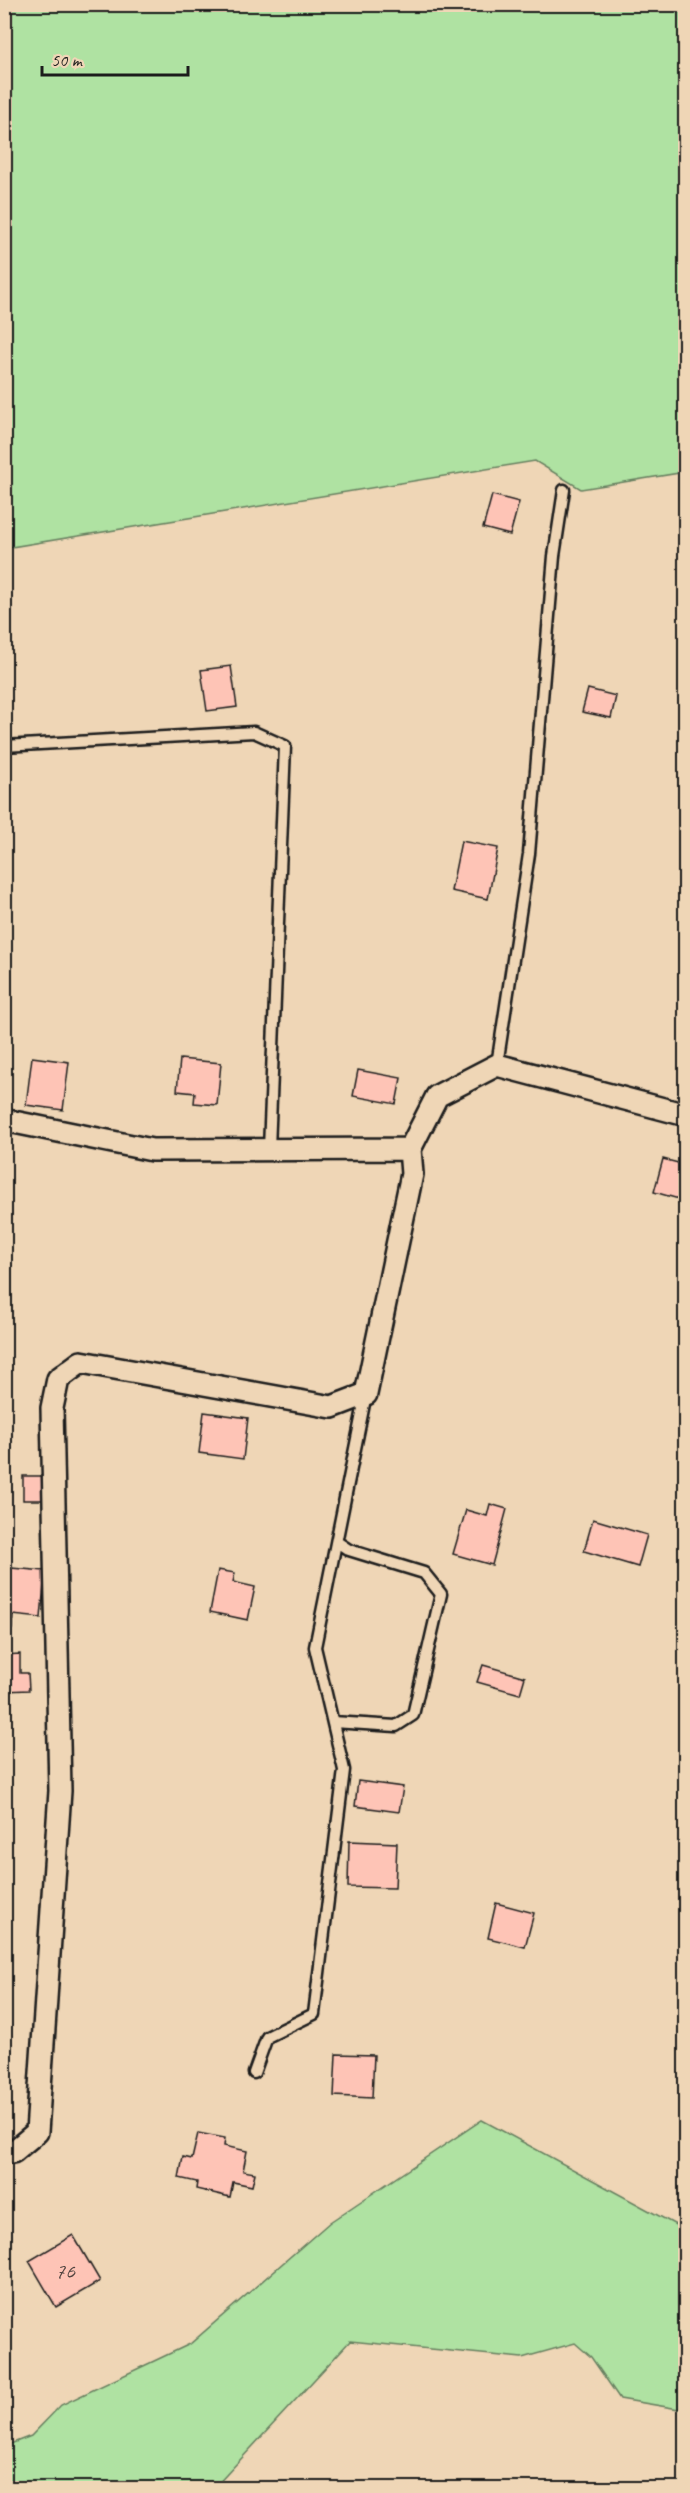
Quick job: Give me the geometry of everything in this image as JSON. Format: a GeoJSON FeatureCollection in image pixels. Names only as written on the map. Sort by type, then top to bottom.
{"type":"FeatureCollection","features":[{"type":"Feature","properties":{"kind":"street"},"geometry":{"type":"LineString","coordinates":[[4,2152],[13,2152],[37,2132],[60,1791],[52,1408],[58,1378],[81,1362],[332,1407],[366,1394],[412,1174],[410,1149],[437,1096],[497,1065],[686,1115]]}},
{"type":"Feature","properties":{"kind":"street"},"geometry":{"type":"LineString","coordinates":[[4,1120],[152,1150],[410,1149]]}},
{"type":"Feature","properties":{"kind":"lane"},"geometry":{"type":"LineString","coordinates":[[497,1065],[530,854],[554,556],[564,490]]}},
{"type":"Feature","properties":{"kind":"lane"},"geometry":{"type":"LineString","coordinates":[[4,746],[254,732],[285,746],[269,1149]]}},
{"type":"Feature","properties":{"kind":"lane"},"geometry":{"type":"LineString","coordinates":[[254,2073],[267,2037],[314,2014],[344,1770],[315,1647],[366,1394]]}},
{"type":"Feature","properties":{"kind":"lane"},"geometry":{"type":"LineString","coordinates":[[333,1722],[396,1726],[413,1715],[441,1594],[424,1573],[350,1550],[336,1542]]}},
{"type":"Feature","properties":{"kind":"green space"},"geometry":{"type":"Polygon","coordinates":[[[5,4],[685,5],[685,472],[581,489],[535,461],[5,548],[5,4]]]}},
{"type":"Feature","properties":{"kind":"green space"},"geometry":{"type":"Polygon","coordinates":[[[482,2120],[685,2230],[685,2410],[620,2399],[591,2357],[575,2343],[522,2358],[350,2341],[214,2488],[5,2488],[5,2446],[31,2436],[61,2405],[190,2344],[330,2222],[482,2120]]]}},
{"type":"Feature","properties":{"kind":"building"},"geometry":{"type":"Polygon","coordinates":[[[492,495],[519,502],[510,535],[483,528],[492,495]]]}},
{"type":"Feature","properties":{"kind":"building"},"geometry":{"type":"Polygon","coordinates":[[[231,666],[237,707],[207,711],[201,670],[231,666]]]}},
{"type":"Feature","properties":{"kind":"building"},"geometry":{"type":"Polygon","coordinates":[[[588,689],[616,696],[611,718],[582,712],[588,689]]]}},
{"type":"Feature","properties":{"kind":"building"},"geometry":{"type":"Polygon","coordinates":[[[461,841],[498,848],[488,899],[451,891],[461,841]]]}},
{"type":"Feature","properties":{"kind":"building"},"geometry":{"type":"Polygon","coordinates":[[[32,1057],[69,1062],[63,1110],[26,1105],[32,1057]]]}},
{"type":"Feature","properties":{"kind":"building"},"geometry":{"type":"Polygon","coordinates":[[[180,1059],[221,1063],[217,1105],[194,1103],[195,1093],[177,1091],[180,1059]]]}},
{"type":"Feature","properties":{"kind":"building"},"geometry":{"type":"Polygon","coordinates":[[[358,1070],[401,1078],[396,1104],[353,1096],[358,1070]]]}},
{"type":"Feature","properties":{"kind":"building"},"geometry":{"type":"Polygon","coordinates":[[[663,1159],[686,1165],[686,1201],[654,1192],[663,1159]]]}},
{"type":"Feature","properties":{"kind":"building"},"geometry":{"type":"Polygon","coordinates":[[[204,1412],[248,1418],[243,1459],[199,1453],[204,1412]]]}},
{"type":"Feature","properties":{"kind":"building"},"geometry":{"type":"Polygon","coordinates":[[[23,1476],[45,1476],[45,1500],[23,1500],[23,1476]]]}},
{"type":"Feature","properties":{"kind":"building"},"geometry":{"type":"Polygon","coordinates":[[[490,1504],[507,1509],[492,1565],[453,1554],[466,1510],[487,1516],[490,1504]]]}},
{"type":"Feature","properties":{"kind":"building"},"geometry":{"type":"Polygon","coordinates":[[[593,1519],[647,1535],[638,1567],[584,1551],[593,1519]]]}},
{"type":"Feature","properties":{"kind":"building"},"geometry":{"type":"Polygon","coordinates":[[[11,1568],[45,1571],[41,1618],[13,1615],[12,1629],[4,1628],[4,1587],[9,1588],[11,1568]]]}},
{"type":"Feature","properties":{"kind":"building"},"geometry":{"type":"Polygon","coordinates":[[[218,1570],[235,1573],[233,1582],[255,1587],[248,1620],[210,1612],[218,1570]]]}},
{"type":"Feature","properties":{"kind":"building"},"geometry":{"type":"Polygon","coordinates":[[[20,1654],[20,1673],[28,1673],[29,1690],[4,1691],[4,1655],[20,1654]]]}},
{"type":"Feature","properties":{"kind":"building"},"geometry":{"type":"Polygon","coordinates":[[[483,1665],[525,1677],[520,1694],[477,1682],[483,1665]]]}},
{"type":"Feature","properties":{"kind":"building"},"geometry":{"type":"Polygon","coordinates":[[[358,1781],[403,1787],[399,1812],[355,1806],[358,1781]]]}},
{"type":"Feature","properties":{"kind":"building"},"geometry":{"type":"Polygon","coordinates":[[[349,1841],[397,1843],[395,1888],[348,1887],[349,1841]]]}},
{"type":"Feature","properties":{"kind":"building"},"geometry":{"type":"Polygon","coordinates":[[[496,1903],[534,1913],[525,1947],[488,1938],[496,1903]]]}},
{"type":"Feature","properties":{"kind":"building"},"geometry":{"type":"Polygon","coordinates":[[[336,2054],[374,2055],[372,2098],[334,2096],[336,2054]]]}},
{"type":"Feature","properties":{"kind":"building"},"geometry":{"type":"Polygon","coordinates":[[[198,2133],[225,2138],[224,2146],[247,2151],[243,2171],[255,2173],[252,2186],[233,2182],[230,2197],[196,2189],[197,2182],[179,2178],[183,2157],[192,2159],[198,2133]]]}},
{"type":"Feature","properties":{"kind":"building"},"geometry":{"type":"Polygon","coordinates":[[[73,2235],[100,2281],[56,2307],[29,2261],[73,2235]]]}}]}
